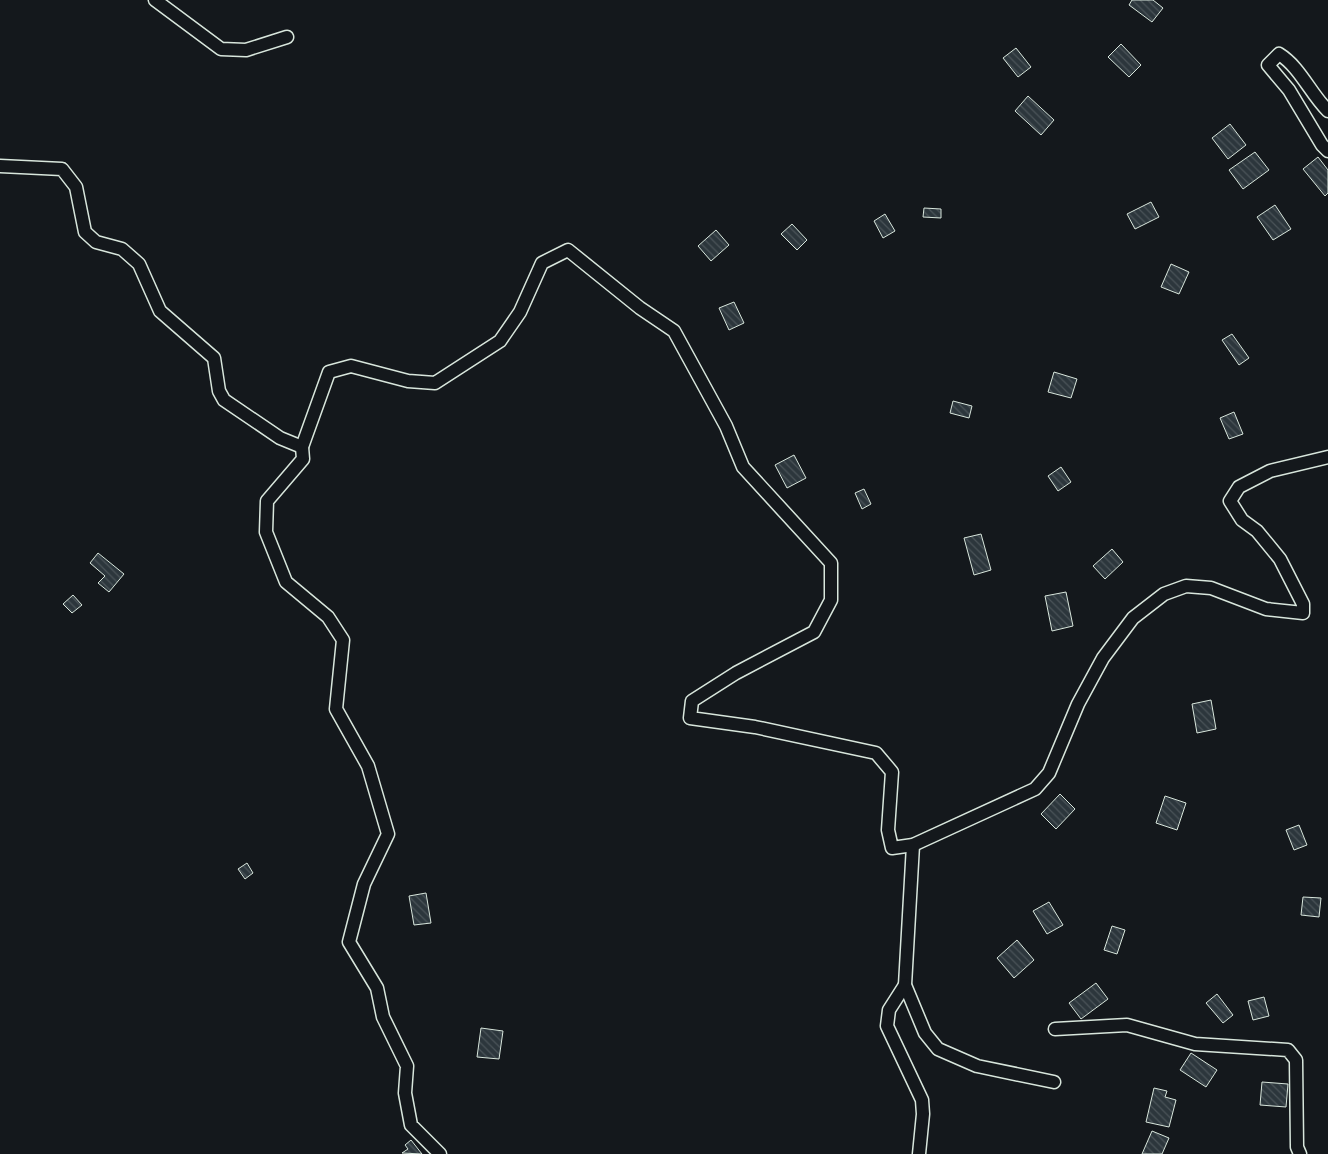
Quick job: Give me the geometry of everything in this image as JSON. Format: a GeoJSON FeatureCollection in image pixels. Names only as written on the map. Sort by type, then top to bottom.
{"type":"FeatureCollection","features":[{"type":"Feature","properties":{"kind":"street"},"geometry":{"type":"LineString","coordinates":[[155,0],[221,48],[246,50],[287,38]]}},
{"type":"Feature","properties":{"kind":"street"},"geometry":{"type":"LineString","coordinates":[[1328,111],[1318,101],[1290,60],[1279,54],[1268,65],[1289,90],[1322,145],[1328,151]]}},
{"type":"Feature","properties":{"kind":"street"},"geometry":{"type":"LineString","coordinates":[[0,166],[62,169],[76,187],[85,232],[96,242],[122,249],[139,264],[160,311],[214,358],[219,390],[224,400],[280,438],[302,447]]}},
{"type":"Feature","properties":{"kind":"street"},"geometry":{"type":"LineString","coordinates":[[440,1154],[411,1125],[405,1093],[407,1066],[383,1017],[377,988],[349,942],[364,884],[388,834],[368,766],[336,709],[344,640],[328,617],[286,582],[266,532],[266,501],[303,459],[302,447],[329,372],[351,366],[408,381],[435,383],[500,342],[520,312],[542,263],[568,250],[640,308],[674,331],[726,426],[744,467],[831,563],[831,600],[814,632],[736,673],[692,701],[690,718],[755,727],[876,753],[892,772],[888,830],[892,848],[913,845],[1035,789],[1049,773],[1078,704],[1103,658],[1133,618],[1164,594],[1186,586],[1211,588],[1266,609],[1302,613],[1303,604],[1280,559],[1257,531],[1242,520],[1230,501],[1239,487],[1270,471],[1328,457]]}},
{"type":"Feature","properties":{"kind":"street"},"geometry":{"type":"LineString","coordinates":[[913,845],[905,985],[925,1033],[938,1049],[976,1066],[1054,1082]]}},
{"type":"Feature","properties":{"kind":"street"},"geometry":{"type":"LineString","coordinates":[[905,985],[889,1010],[887,1026],[922,1100],[924,1114],[919,1154]]}},
{"type":"Feature","properties":{"kind":"street"},"geometry":{"type":"LineString","coordinates":[[1055,1029],[1126,1025],[1195,1044],[1288,1050],[1296,1060],[1296,1147],[1300,1154]]}},
{"type":"Feature","properties":{"kind":"building"},"geometry":{"type":"Polygon","coordinates":[[[1132,0],[1153,0],[1163,8],[1152,22],[1129,5],[1132,0]]]}},
{"type":"Feature","properties":{"kind":"building"},"geometry":{"type":"Polygon","coordinates":[[[1121,44],[1141,65],[1129,77],[1108,57],[1121,44]]]}},
{"type":"Feature","properties":{"kind":"building"},"geometry":{"type":"Polygon","coordinates":[[[1016,48],[1031,67],[1018,77],[1003,58],[1016,48]]]}},
{"type":"Feature","properties":{"kind":"building"},"geometry":{"type":"Polygon","coordinates":[[[1028,96],[1054,120],[1041,135],[1015,111],[1028,96]]]}},
{"type":"Feature","properties":{"kind":"building"},"geometry":{"type":"Polygon","coordinates":[[[1230,124],[1246,145],[1228,159],[1212,138],[1230,124]]]}},
{"type":"Feature","properties":{"kind":"building"},"geometry":{"type":"Polygon","coordinates":[[[1255,152],[1269,170],[1243,189],[1229,170],[1255,152]]]}},
{"type":"Feature","properties":{"kind":"building"},"geometry":{"type":"Polygon","coordinates":[[[1318,157],[1328,170],[1328,193],[1325,196],[1303,169],[1318,157]]]}},
{"type":"Feature","properties":{"kind":"building"},"geometry":{"type":"Polygon","coordinates":[[[1151,202],[1159,217],[1135,229],[1127,214],[1151,202]]]}},
{"type":"Feature","properties":{"kind":"building"},"geometry":{"type":"Polygon","coordinates":[[[1275,205],[1291,229],[1273,240],[1257,217],[1275,205]]]}},
{"type":"Feature","properties":{"kind":"building"},"geometry":{"type":"Polygon","coordinates":[[[924,208],[941,209],[941,218],[923,217],[924,208]]]}},
{"type":"Feature","properties":{"kind":"building"},"geometry":{"type":"Polygon","coordinates":[[[885,214],[895,231],[883,238],[874,221],[885,214]]]}},
{"type":"Feature","properties":{"kind":"building"},"geometry":{"type":"Polygon","coordinates":[[[792,224],[807,240],[797,250],[781,234],[792,224]]]}},
{"type":"Feature","properties":{"kind":"building"},"geometry":{"type":"Polygon","coordinates":[[[716,230],[729,245],[711,261],[698,246],[716,230]]]}},
{"type":"Feature","properties":{"kind":"building"},"geometry":{"type":"Polygon","coordinates":[[[1171,264],[1189,272],[1179,294],[1161,287],[1171,264]]]}},
{"type":"Feature","properties":{"kind":"building"},"geometry":{"type":"Polygon","coordinates":[[[734,302],[744,323],[729,330],[719,308],[734,302]]]}},
{"type":"Feature","properties":{"kind":"building"},"geometry":{"type":"Polygon","coordinates":[[[1232,334],[1249,358],[1239,365],[1222,340],[1232,334]]]}},
{"type":"Feature","properties":{"kind":"building"},"geometry":{"type":"Polygon","coordinates":[[[1054,372],[1077,379],[1071,398],[1048,392],[1054,372]]]}},
{"type":"Feature","properties":{"kind":"building"},"geometry":{"type":"Polygon","coordinates":[[[953,401],[972,406],[969,418],[950,413],[953,401]]]}},
{"type":"Feature","properties":{"kind":"building"},"geometry":{"type":"Polygon","coordinates":[[[1234,412],[1243,434],[1229,439],[1220,418],[1234,412]]]}},
{"type":"Feature","properties":{"kind":"building"},"geometry":{"type":"Polygon","coordinates":[[[794,455],[806,478],[787,488],[775,465],[794,455]]]}},
{"type":"Feature","properties":{"kind":"building"},"geometry":{"type":"Polygon","coordinates":[[[1061,467],[1071,482],[1058,491],[1048,476],[1061,467]]]}},
{"type":"Feature","properties":{"kind":"building"},"geometry":{"type":"Polygon","coordinates":[[[864,489],[871,504],[862,509],[855,493],[864,489]]]}},
{"type":"Feature","properties":{"kind":"building"},"geometry":{"type":"Polygon","coordinates":[[[981,534],[991,570],[974,575],[964,538],[981,534]]]}},
{"type":"Feature","properties":{"kind":"building"},"geometry":{"type":"Polygon","coordinates":[[[1112,549],[1123,562],[1105,579],[1093,566],[1112,549]]]}},
{"type":"Feature","properties":{"kind":"building"},"geometry":{"type":"Polygon","coordinates":[[[98,553],[124,574],[109,592],[98,583],[105,576],[90,563],[98,553]]]}},
{"type":"Feature","properties":{"kind":"building"},"geometry":{"type":"Polygon","coordinates":[[[1066,592],[1073,626],[1052,631],[1045,596],[1066,592]]]}},
{"type":"Feature","properties":{"kind":"building"},"geometry":{"type":"Polygon","coordinates":[[[73,595],[82,605],[72,613],[63,604],[73,595]]]}},
{"type":"Feature","properties":{"kind":"building"},"geometry":{"type":"Polygon","coordinates":[[[1211,700],[1216,729],[1197,733],[1192,704],[1211,700]]]}},
{"type":"Feature","properties":{"kind":"building"},"geometry":{"type":"Polygon","coordinates":[[[1060,794],[1075,809],[1056,829],[1041,814],[1060,794]]]}},
{"type":"Feature","properties":{"kind":"building"},"geometry":{"type":"Polygon","coordinates":[[[1165,796],[1186,803],[1177,830],[1156,823],[1165,796]]]}},
{"type":"Feature","properties":{"kind":"building"},"geometry":{"type":"Polygon","coordinates":[[[1299,825],[1307,845],[1294,850],[1286,830],[1299,825]]]}},
{"type":"Feature","properties":{"kind":"building"},"geometry":{"type":"Polygon","coordinates":[[[247,863],[253,873],[245,879],[238,869],[247,863]]]}},
{"type":"Feature","properties":{"kind":"building"},"geometry":{"type":"Polygon","coordinates":[[[426,893],[431,923],[414,925],[409,896],[426,893]]]}},
{"type":"Feature","properties":{"kind":"building"},"geometry":{"type":"Polygon","coordinates":[[[1303,897],[1321,898],[1319,917],[1301,915],[1303,897]]]}},
{"type":"Feature","properties":{"kind":"building"},"geometry":{"type":"Polygon","coordinates":[[[1049,902],[1063,925],[1047,934],[1033,911],[1049,902]]]}},
{"type":"Feature","properties":{"kind":"building"},"geometry":{"type":"Polygon","coordinates":[[[1112,926],[1125,930],[1117,954],[1104,950],[1112,926]]]}},
{"type":"Feature","properties":{"kind":"building"},"geometry":{"type":"Polygon","coordinates":[[[1017,940],[1034,960],[1014,978],[997,958],[1017,940]]]}},
{"type":"Feature","properties":{"kind":"building"},"geometry":{"type":"Polygon","coordinates":[[[1096,983],[1108,999],[1081,1019],[1069,1003],[1096,983]]]}},
{"type":"Feature","properties":{"kind":"building"},"geometry":{"type":"Polygon","coordinates":[[[1217,994],[1233,1015],[1223,1023],[1206,1003],[1217,994]]]}},
{"type":"Feature","properties":{"kind":"building"},"geometry":{"type":"Polygon","coordinates":[[[1264,997],[1269,1016],[1253,1020],[1248,1001],[1264,997]]]}},
{"type":"Feature","properties":{"kind":"building"},"geometry":{"type":"Polygon","coordinates":[[[481,1028],[503,1031],[499,1059],[477,1057],[481,1028]]]}},
{"type":"Feature","properties":{"kind":"building"},"geometry":{"type":"Polygon","coordinates":[[[1191,1053],[1217,1070],[1206,1087],[1180,1070],[1191,1053]]]}},
{"type":"Feature","properties":{"kind":"building"},"geometry":{"type":"Polygon","coordinates":[[[1262,1082],[1288,1084],[1286,1107],[1260,1105],[1262,1082]]]}},
{"type":"Feature","properties":{"kind":"building"},"geometry":{"type":"Polygon","coordinates":[[[1154,1088],[1167,1091],[1165,1097],[1176,1100],[1169,1127],[1146,1122],[1154,1088]]]}},
{"type":"Feature","properties":{"kind":"building"},"geometry":{"type":"Polygon","coordinates":[[[1152,1131],[1169,1138],[1162,1154],[1142,1154],[1152,1131]]]}},
{"type":"Feature","properties":{"kind":"building"},"geometry":{"type":"Polygon","coordinates":[[[411,1140],[422,1154],[402,1153],[408,1149],[405,1145],[411,1140]]]}}]}
